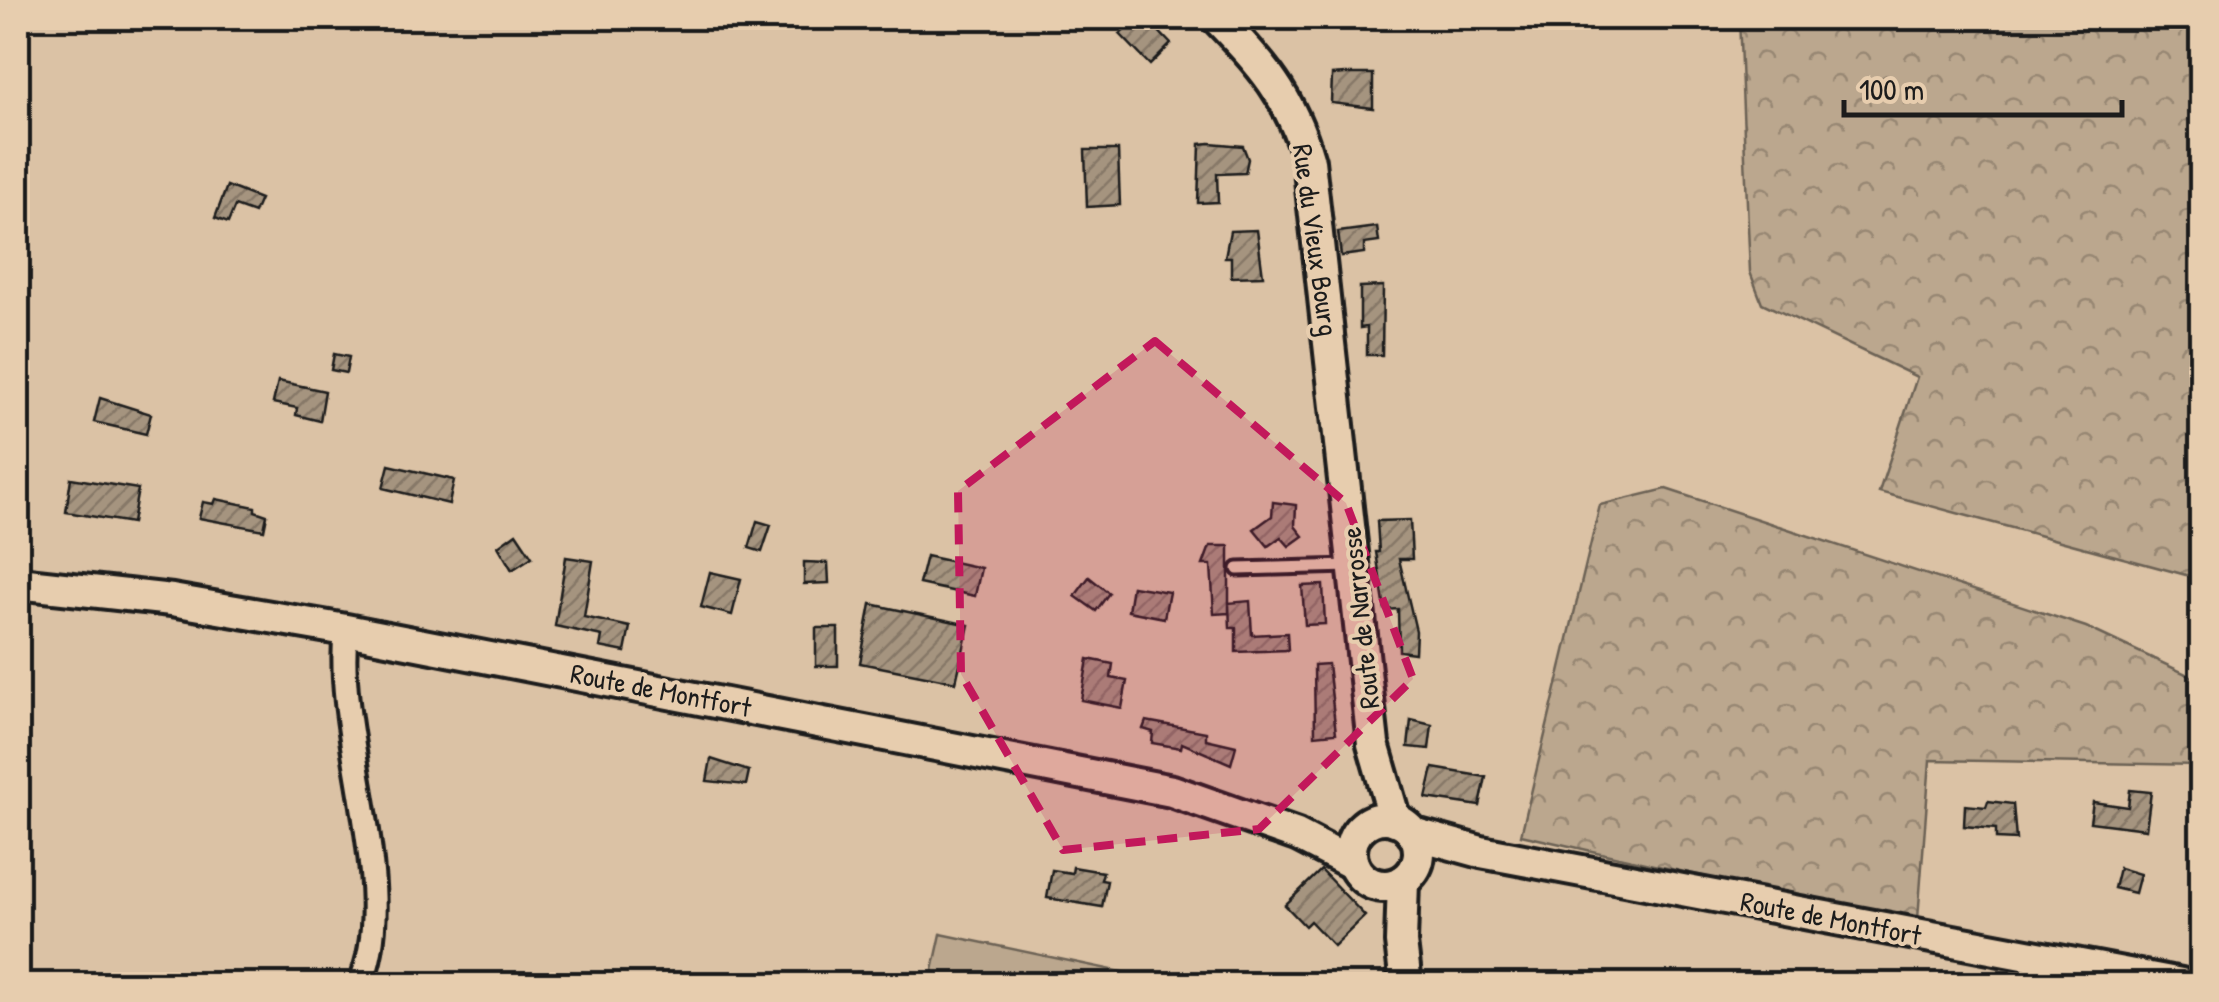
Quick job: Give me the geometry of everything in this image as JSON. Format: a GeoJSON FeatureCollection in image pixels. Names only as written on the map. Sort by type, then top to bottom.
{"type":"FeatureCollection","features":[{"type":"Feature","properties":{"kind":"main road","name":"Rue du Vieux Bourg"},"geometry":{"type":"LineString","coordinates":[[1216,18],[1276,84],[1296,116],[1309,161],[1346,492]]}},
{"type":"Feature","properties":{"kind":"main road","name":"Route de Narrosse"},"geometry":{"type":"LineString","coordinates":[[1346,492],[1374,744],[1404,826]]}},
{"type":"Feature","properties":{"kind":"main road","name":"Route de Montfort"},"geometry":{"type":"LineString","coordinates":[[18,583],[172,600],[346,630],[1172,792],[1297,835],[1353,864]]}},
{"type":"Feature","properties":{"kind":"main road","name":"Route de Narrosse"},"geometry":{"type":"LineString","coordinates":[[1360,830],[1374,744]]}},
{"type":"Feature","properties":{"kind":"main road"},"geometry":{"type":"LineString","coordinates":[[1399,878],[1363,878],[1353,864],[1351,847],[1360,830],[1378,819],[1404,826],[1419,849],[1399,878],[1406,984]]}},
{"type":"Feature","properties":{"kind":"main road","name":"Route de Montfort"},"geometry":{"type":"LineString","coordinates":[[1404,826],[1480,852],[2180,984]]}},
{"type":"Feature","properties":{"kind":"main road","name":"Route de Montfort"},"geometry":{"type":"LineString","coordinates":[[1297,835],[1334,837],[1360,830]]}},
{"type":"Feature","properties":{"kind":"main road","name":"Route de Montfort"},"geometry":{"type":"LineString","coordinates":[[1399,878],[1480,852]]}},
{"type":"Feature","properties":{"kind":"street"},"geometry":{"type":"LineString","coordinates":[[346,630],[346,678],[370,870],[372,938],[360,984]]}},
{"type":"Feature","properties":{"kind":"lane"},"geometry":{"type":"LineString","coordinates":[[1238,569],[1354,566]]}},
{"type":"Feature","properties":{"kind":"highlighted area"},"geometry":{"type":"Polygon","coordinates":[[[1155,341],[1346,503],[1413,679],[1259,829],[1063,850],[961,674],[958,491],[1155,341]]]}},
{"type":"Feature","properties":{"kind":"green space"},"geometry":{"type":"Polygon","coordinates":[[[1739,18],[2201,18],[2201,579],[1879,492],[1917,377],[1762,303],[1750,272],[1739,18]]]}},
{"type":"Feature","properties":{"kind":"green space"},"geometry":{"type":"Polygon","coordinates":[[[1666,489],[2086,627],[2201,681],[2201,765],[1930,760],[1918,919],[1911,923],[1521,835],[1600,505],[1666,489]]]}},
{"type":"Feature","properties":{"kind":"green space"},"geometry":{"type":"Polygon","coordinates":[[[941,934],[1179,984],[930,984],[941,934]]]}},
{"type":"Feature","properties":{"kind":"building"},"geometry":{"type":"Polygon","coordinates":[[[1137,18],[1146,18],[1171,44],[1150,65],[1120,34],[1137,18]]]}},
{"type":"Feature","properties":{"kind":"building"},"geometry":{"type":"Polygon","coordinates":[[[1373,74],[1373,108],[1331,103],[1332,75],[1373,74]]]}},
{"type":"Feature","properties":{"kind":"building"},"geometry":{"type":"Polygon","coordinates":[[[1200,144],[1243,146],[1248,159],[1245,173],[1217,174],[1218,202],[1198,203],[1200,144]]]}},
{"type":"Feature","properties":{"kind":"building"},"geometry":{"type":"Polygon","coordinates":[[[1085,150],[1118,150],[1120,205],[1087,207],[1085,150]]]}},
{"type":"Feature","properties":{"kind":"building"},"geometry":{"type":"Polygon","coordinates":[[[227,186],[260,199],[254,213],[235,206],[228,223],[215,218],[227,186]]]}},
{"type":"Feature","properties":{"kind":"building"},"geometry":{"type":"Polygon","coordinates":[[[1377,227],[1379,242],[1364,244],[1364,253],[1341,256],[1338,232],[1377,227]]]}},
{"type":"Feature","properties":{"kind":"building"},"geometry":{"type":"Polygon","coordinates":[[[1257,230],[1263,276],[1231,277],[1231,257],[1225,257],[1230,231],[1257,230]]]}},
{"type":"Feature","properties":{"kind":"building"},"geometry":{"type":"Polygon","coordinates":[[[1383,286],[1382,355],[1367,355],[1367,327],[1360,328],[1360,287],[1383,286]]]}},
{"type":"Feature","properties":{"kind":"building"},"geometry":{"type":"Polygon","coordinates":[[[334,354],[349,357],[346,373],[331,370],[334,354]]]}},
{"type":"Feature","properties":{"kind":"building"},"geometry":{"type":"Polygon","coordinates":[[[278,381],[325,391],[320,421],[296,415],[297,408],[273,403],[278,381]]]}},
{"type":"Feature","properties":{"kind":"building"},"geometry":{"type":"Polygon","coordinates":[[[100,398],[151,414],[146,434],[94,422],[100,398]]]}},
{"type":"Feature","properties":{"kind":"building"},"geometry":{"type":"Polygon","coordinates":[[[389,465],[454,480],[449,504],[383,488],[389,465]]]}},
{"type":"Feature","properties":{"kind":"building"},"geometry":{"type":"Polygon","coordinates":[[[71,478],[138,489],[132,523],[66,512],[71,478]]]}},
{"type":"Feature","properties":{"kind":"building"},"geometry":{"type":"Polygon","coordinates":[[[216,499],[255,507],[255,511],[267,515],[264,530],[199,518],[203,502],[214,504],[216,499]]]}},
{"type":"Feature","properties":{"kind":"building"},"geometry":{"type":"Polygon","coordinates":[[[1273,502],[1296,505],[1295,526],[1303,536],[1289,546],[1281,537],[1268,546],[1254,529],[1272,516],[1273,502]]]}},
{"type":"Feature","properties":{"kind":"building"},"geometry":{"type":"Polygon","coordinates":[[[1410,520],[1412,559],[1399,559],[1416,631],[1415,653],[1399,651],[1398,609],[1385,610],[1376,552],[1377,521],[1410,520]]]}},
{"type":"Feature","properties":{"kind":"building"},"geometry":{"type":"Polygon","coordinates":[[[757,521],[771,525],[762,552],[749,548],[757,521]]]}},
{"type":"Feature","properties":{"kind":"building"},"geometry":{"type":"Polygon","coordinates":[[[516,533],[532,557],[512,570],[498,546],[516,533]]]}},
{"type":"Feature","properties":{"kind":"building"},"geometry":{"type":"Polygon","coordinates":[[[1210,546],[1229,546],[1229,603],[1250,601],[1252,635],[1287,633],[1288,650],[1236,652],[1236,628],[1230,628],[1229,604],[1229,613],[1214,614],[1211,565],[1203,565],[1210,546]]]}},
{"type":"Feature","properties":{"kind":"building"},"geometry":{"type":"Polygon","coordinates":[[[926,556],[981,568],[975,596],[919,584],[926,556]]]}},
{"type":"Feature","properties":{"kind":"building"},"geometry":{"type":"Polygon","coordinates":[[[566,557],[593,561],[584,617],[630,627],[625,652],[600,647],[602,636],[555,626],[566,557]]]}},
{"type":"Feature","properties":{"kind":"building"},"geometry":{"type":"Polygon","coordinates":[[[804,562],[828,563],[829,583],[804,584],[804,562]]]}},
{"type":"Feature","properties":{"kind":"building"},"geometry":{"type":"Polygon","coordinates":[[[710,572],[741,579],[732,615],[701,607],[710,572]]]}},
{"type":"Feature","properties":{"kind":"building"},"geometry":{"type":"Polygon","coordinates":[[[1089,577],[1109,593],[1096,611],[1075,596],[1089,577]]]}},
{"type":"Feature","properties":{"kind":"building"},"geometry":{"type":"Polygon","coordinates":[[[1323,585],[1325,624],[1305,625],[1302,586],[1323,585]]]}},
{"type":"Feature","properties":{"kind":"building"},"geometry":{"type":"Polygon","coordinates":[[[1132,586],[1169,592],[1164,618],[1128,611],[1132,586]]]}},
{"type":"Feature","properties":{"kind":"building"},"geometry":{"type":"Polygon","coordinates":[[[871,604],[969,625],[956,682],[860,663],[871,604]]]}},
{"type":"Feature","properties":{"kind":"building"},"geometry":{"type":"Polygon","coordinates":[[[816,628],[838,628],[838,666],[816,666],[816,628]]]}},
{"type":"Feature","properties":{"kind":"building"},"geometry":{"type":"Polygon","coordinates":[[[1088,659],[1113,664],[1111,678],[1127,681],[1122,708],[1081,700],[1088,659]]]}},
{"type":"Feature","properties":{"kind":"building"},"geometry":{"type":"Polygon","coordinates":[[[1328,664],[1336,733],[1315,735],[1314,665],[1328,664]]]}},
{"type":"Feature","properties":{"kind":"building"},"geometry":{"type":"Polygon","coordinates":[[[1411,720],[1432,725],[1429,749],[1408,747],[1411,720]]]}},
{"type":"Feature","properties":{"kind":"building"},"geometry":{"type":"Polygon","coordinates":[[[1146,721],[1206,732],[1206,739],[1236,746],[1231,764],[1182,743],[1181,748],[1152,743],[1153,732],[1143,729],[1146,721]]]}},
{"type":"Feature","properties":{"kind":"building"},"geometry":{"type":"Polygon","coordinates":[[[711,759],[749,771],[746,785],[707,781],[711,759]]]}},
{"type":"Feature","properties":{"kind":"building"},"geometry":{"type":"Polygon","coordinates":[[[1433,768],[1486,777],[1480,806],[1426,798],[1433,768]]]}},
{"type":"Feature","properties":{"kind":"building"},"geometry":{"type":"Polygon","coordinates":[[[2130,790],[2151,792],[2146,829],[2090,822],[2093,802],[2128,807],[2130,790]]]}},
{"type":"Feature","properties":{"kind":"building"},"geometry":{"type":"Polygon","coordinates":[[[1988,801],[2013,804],[2016,840],[1996,839],[1996,829],[1964,826],[1965,805],[1986,807],[1988,801]]]}},
{"type":"Feature","properties":{"kind":"building"},"geometry":{"type":"Polygon","coordinates":[[[1073,867],[1103,872],[1101,880],[1107,881],[1102,907],[1047,898],[1052,870],[1072,873],[1073,867]]]}},
{"type":"Feature","properties":{"kind":"building"},"geometry":{"type":"Polygon","coordinates":[[[2119,868],[2140,874],[2135,893],[2114,888],[2119,868]]]}},
{"type":"Feature","properties":{"kind":"building"},"geometry":{"type":"Polygon","coordinates":[[[1321,870],[1365,916],[1334,946],[1310,921],[1305,926],[1285,905],[1321,870]]]}}]}
